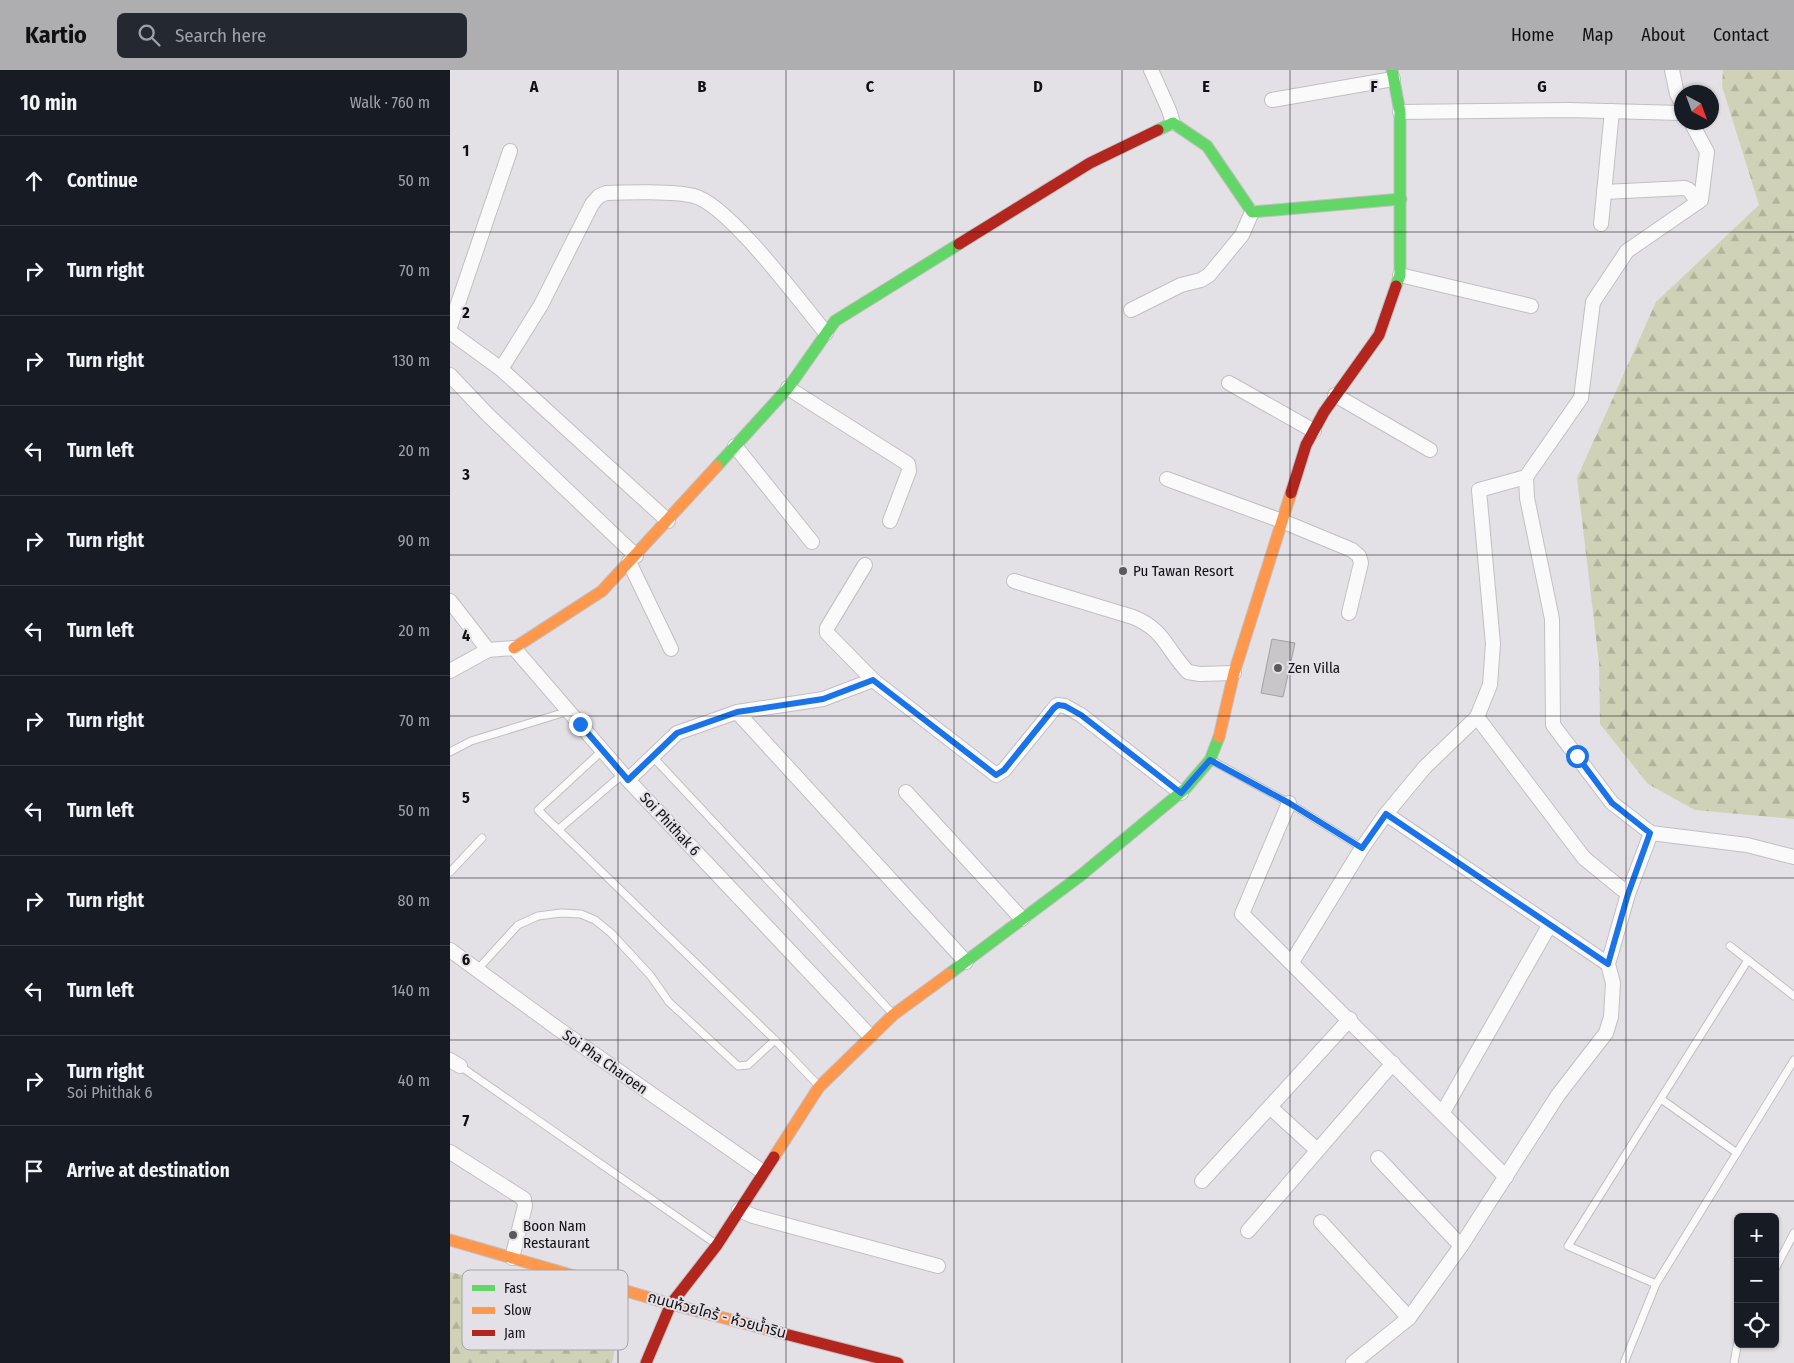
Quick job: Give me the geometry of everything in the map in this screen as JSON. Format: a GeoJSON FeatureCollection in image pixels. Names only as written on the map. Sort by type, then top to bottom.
{"type":"FeatureCollection","features":[{"type":"Feature","properties":{"kind":"street"},"geometry":{"type":"LineString","coordinates":[[1151,70],[1173,123],[1206,146],[1252,212]]}},
{"type":"Feature","properties":{"kind":"street"},"geometry":{"type":"LineString","coordinates":[[1672,70],[1675,85]]}},
{"type":"Feature","properties":{"kind":"street"},"geometry":{"type":"LineString","coordinates":[[646,1363],[671,1304],[717,1245],[819,1087],[893,1015],[1022,919],[1181,793],[1210,760],[1220,735],[1234,673],[1306,445],[1335,395],[1379,335],[1400,274],[1400,112],[1392,75],[1272,100]]}},
{"type":"Feature","properties":{"kind":"street"},"geometry":{"type":"LineString","coordinates":[[1400,112],[1612,111],[1674,113]]}},
{"type":"Feature","properties":{"kind":"street"},"geometry":{"type":"LineString","coordinates":[[1602,224],[1612,111]]}},
{"type":"Feature","properties":{"kind":"street"},"geometry":{"type":"LineString","coordinates":[[450,671],[488,650],[514,648],[602,591],[788,388],[835,321],[1090,163],[1173,123]]}},
{"type":"Feature","properties":{"kind":"street"},"geometry":{"type":"LineString","coordinates":[[1695,130],[1707,152],[1701,200],[1627,251],[1593,302],[1581,398],[1526,476],[1527,498],[1552,619],[1553,725],[1612,803],[1650,833],[1747,845],[1794,856]]}},
{"type":"Feature","properties":{"kind":"street"},"geometry":{"type":"LineString","coordinates":[[450,328],[510,151]]}},
{"type":"Feature","properties":{"kind":"street"},"geometry":{"type":"LineString","coordinates":[[1604,192],[1685,188],[1689,190],[1698,202]]}},
{"type":"Feature","properties":{"kind":"street"},"geometry":{"type":"LineString","coordinates":[[501,369],[541,305],[592,204],[599,196],[606,193],[694,196],[708,203],[763,255],[826,333]]}},
{"type":"Feature","properties":{"kind":"street"},"geometry":{"type":"LineString","coordinates":[[1252,212],[1401,199]]}},
{"type":"Feature","properties":{"kind":"street"},"geometry":{"type":"LineString","coordinates":[[1131,310],[1181,285],[1201,280],[1209,275],[1242,235],[1252,212]]}},
{"type":"Feature","properties":{"kind":"street"},"geometry":{"type":"LineString","coordinates":[[1400,274],[1531,306]]}},
{"type":"Feature","properties":{"kind":"street"},"geometry":{"type":"LineString","coordinates":[[450,332],[501,369],[668,521]]}},
{"type":"Feature","properties":{"kind":"street"},"geometry":{"type":"LineString","coordinates":[[450,375],[633,559],[671,649]]}},
{"type":"Feature","properties":{"kind":"street"},"geometry":{"type":"LineString","coordinates":[[1229,383],[1314,431]]}},
{"type":"Feature","properties":{"kind":"street"},"geometry":{"type":"LineString","coordinates":[[788,388],[908,464],[909,471],[890,521]]}},
{"type":"Feature","properties":{"kind":"street"},"geometry":{"type":"LineString","coordinates":[[1335,395],[1430,450]]}},
{"type":"Feature","properties":{"kind":"street"},"geometry":{"type":"LineString","coordinates":[[736,446],[812,542]]}},
{"type":"Feature","properties":{"kind":"street"},"geometry":{"type":"LineString","coordinates":[[1292,962],[1362,848],[1386,814],[1425,767],[1477,717],[1490,685],[1493,644],[1479,490],[1526,476]]}},
{"type":"Feature","properties":{"kind":"street"},"geometry":{"type":"LineString","coordinates":[[1168,479],[1282,521],[1352,550],[1359,556],[1361,563],[1349,613]]}},
{"type":"Feature","properties":{"kind":"street"},"geometry":{"type":"LineString","coordinates":[[865,565],[827,628],[827,633],[873,680],[996,775],[1004,770],[1058,705],[1065,706],[1081,715],[1181,793]]}},
{"type":"Feature","properties":{"kind":"street"},"geometry":{"type":"LineString","coordinates":[[1014,581],[1134,617],[1150,624],[1160,634],[1188,672],[1200,674],[1234,673]]}},
{"type":"Feature","properties":{"kind":"street"},"geometry":{"type":"LineString","coordinates":[[450,601],[488,650]]}},
{"type":"Feature","properties":{"kind":"street","name":"Soi Phithak 6"},"geometry":{"type":"LineString","coordinates":[[514,648],[626,777],[870,1036]]}},
{"type":"Feature","properties":{"kind":"street"},"geometry":{"type":"LineString","coordinates":[[626,777],[677,733],[737,712],[823,699],[873,680]]}},
{"type":"Feature","properties":{"kind":"street"},"geometry":{"type":"LineString","coordinates":[[737,712],[966,962]]}},
{"type":"Feature","properties":{"kind":"street"},"geometry":{"type":"LineString","coordinates":[[1477,717],[1584,858],[1628,894]]}},
{"type":"Feature","properties":{"kind":"street"},"geometry":{"type":"LineString","coordinates":[[906,792],[1022,919]]}},
{"type":"Feature","properties":{"kind":"street"},"geometry":{"type":"LineString","coordinates":[[1289,803],[1242,914],[1350,1019],[1506,1177]]}},
{"type":"Feature","properties":{"kind":"street"},"geometry":{"type":"LineString","coordinates":[[1386,814],[1549,926],[1608,964]]}},
{"type":"Feature","properties":{"kind":"street"},"geometry":{"type":"LineString","coordinates":[[1353,1363],[1409,1318],[1461,1246],[1558,1095],[1606,1033],[1612,1008],[1613,983],[1608,964],[1628,894],[1650,833]]}},
{"type":"Feature","properties":{"kind":"street"},"geometry":{"type":"LineString","coordinates":[[1443,1112],[1549,926]]}},
{"type":"Feature","properties":{"kind":"street","name":"Soi Pha Charoen"},"geometry":{"type":"LineString","coordinates":[[450,950],[556,1028],[763,1172]]}},
{"type":"Feature","properties":{"kind":"street"},"geometry":{"type":"LineString","coordinates":[[1202,1182],[1350,1019]]}},
{"type":"Feature","properties":{"kind":"street"},"geometry":{"type":"LineString","coordinates":[[1248,1231],[1393,1064]]}},
{"type":"Feature","properties":{"kind":"street"},"geometry":{"type":"LineString","coordinates":[[1271,1108],[1317,1150]]}},
{"type":"Feature","properties":{"kind":"street"},"geometry":{"type":"LineString","coordinates":[[450,1152],[524,1199],[512,1258]]}},
{"type":"Feature","properties":{"kind":"street"},"geometry":{"type":"LineString","coordinates":[[1378,1158],[1461,1246]]}},
{"type":"Feature","properties":{"kind":"street"},"geometry":{"type":"LineString","coordinates":[[739,1210],[753,1216],[938,1266]]}},
{"type":"Feature","properties":{"kind":"street"},"geometry":{"type":"LineString","coordinates":[[1321,1222],[1409,1318]]}},
{"type":"Feature","properties":{"kind":"street","name":"ถนนห้วยไคร้ - ห้วยน้ำริน"},"geometry":{"type":"LineString","coordinates":[[450,1240],[553,1270]]}},
{"type":"Feature","properties":{"kind":"street","name":"ถนนห้วยไคร้ - ห้วยน้ำริน"},"geometry":{"type":"LineString","coordinates":[[628,1292],[890,1362]]}},
{"type":"Feature","properties":{"kind":"lane"},"geometry":{"type":"LineString","coordinates":[[450,752],[471,742],[569,711]]}},
{"type":"Feature","properties":{"kind":"lane"},"geometry":{"type":"LineString","coordinates":[[603,750],[538,810],[775,1040],[819,1087]]}},
{"type":"Feature","properties":{"kind":"lane"},"geometry":{"type":"LineString","coordinates":[[652,756],[893,1015]]}},
{"type":"Feature","properties":{"kind":"lane"},"geometry":{"type":"LineString","coordinates":[[1210,760],[1289,803],[1362,848]]}},
{"type":"Feature","properties":{"kind":"lane"},"geometry":{"type":"LineString","coordinates":[[559,829],[626,777]]}},
{"type":"Feature","properties":{"kind":"lane"},"geometry":{"type":"LineString","coordinates":[[450,872],[482,838]]}},
{"type":"Feature","properties":{"kind":"lane"},"geometry":{"type":"LineString","coordinates":[[477,970],[518,925],[538,916],[561,913],[582,914],[595,920],[611,933],[650,975],[669,1002],[738,1066],[748,1065],[775,1040]]}},
{"type":"Feature","properties":{"kind":"lane"},"geometry":{"type":"LineString","coordinates":[[1730,946],[1794,996]]}},
{"type":"Feature","properties":{"kind":"lane"},"geometry":{"type":"LineString","coordinates":[[1656,1284],[1568,1246],[1748,960]]}},
{"type":"Feature","properties":{"kind":"lane"},"geometry":{"type":"LineString","coordinates":[[1624,1363],[1656,1284],[1794,1060]]}},
{"type":"Feature","properties":{"kind":"lane"},"geometry":{"type":"LineString","coordinates":[[455,1063],[717,1245]]}},
{"type":"Feature","properties":{"kind":"lane"},"geometry":{"type":"LineString","coordinates":[[1660,1099],[1737,1153]]}},
{"type":"Feature","properties":{"kind":"lane"},"geometry":{"type":"LineString","coordinates":[[1779,1261],[1794,1233]]}},
{"type":"Feature","properties":{"kind":"lane"},"geometry":{"type":"LineString","coordinates":[[1734,1363],[1737,1348]]}},
{"type":"Feature","properties":{"kind":"green space"},"geometry":{"type":"Polygon","coordinates":[[[1723,70],[1794,70],[1794,819],[1695,810],[1648,784],[1600,724],[1599,663],[1577,478],[1656,302],[1759,205],[1722,86],[1723,70]]]}},
{"type":"Feature","properties":{"kind":"green space"},"geometry":{"type":"Polygon","coordinates":[[[450,1272],[462,1275],[462,1350],[615,1350],[612,1363],[450,1363],[450,1272]]]}},
{"type":"Feature","properties":{"kind":"building","name":"Zen Villa"},"geometry":{"type":"Polygon","coordinates":[[[1272,639],[1295,643],[1283,697],[1261,693],[1272,639]]]}},
{"type":"Feature","properties":{"kind":"traffic: fast"},"geometry":{"type":"LineString","coordinates":[[1392,70],[1400,112],[1400,275],[1396,286]]}},
{"type":"Feature","properties":{"kind":"traffic: fast"},"geometry":{"type":"LineString","coordinates":[[1158,130],[1173,123],[1207,146],[1252,212],[1401,199]]}},
{"type":"Feature","properties":{"kind":"traffic: fast"},"geometry":{"type":"LineString","coordinates":[[717,466],[788,388],[835,321],[959,244]]}},
{"type":"Feature","properties":{"kind":"traffic: fast"},"geometry":{"type":"LineString","coordinates":[[949,974],[1080,876],[1186,788],[1210,760],[1219,737]]}},
{"type":"Feature","properties":{"kind":"traffic: slow"},"geometry":{"type":"LineString","coordinates":[[514,648],[602,591],[717,466]]}},
{"type":"Feature","properties":{"kind":"traffic: slow"},"geometry":{"type":"LineString","coordinates":[[1219,737],[1234,673],[1291,493]]}},
{"type":"Feature","properties":{"kind":"traffic: slow"},"geometry":{"type":"LineString","coordinates":[[774,1157],[819,1087],[893,1015],[949,974]]}},
{"type":"Feature","properties":{"kind":"traffic: slow"},"geometry":{"type":"LineString","coordinates":[[450,1240],[554,1270]]}},
{"type":"Feature","properties":{"kind":"traffic: slow"},"geometry":{"type":"LineString","coordinates":[[628,1292],[781,1333]]}},
{"type":"Feature","properties":{"kind":"traffic: jam"},"geometry":{"type":"LineString","coordinates":[[959,244],[1090,163],[1158,130]]}},
{"type":"Feature","properties":{"kind":"traffic: jam"},"geometry":{"type":"LineString","coordinates":[[1291,493],[1306,445],[1324,412],[1379,335],[1396,286]]}},
{"type":"Feature","properties":{"kind":"traffic: jam"},"geometry":{"type":"LineString","coordinates":[[646,1363],[671,1304],[717,1245],[774,1157]]}},
{"type":"Feature","properties":{"kind":"traffic: jam"},"geometry":{"type":"LineString","coordinates":[[781,1333],[898,1363]]}},
{"type":"Feature","properties":{"kind":"place","name":"Pu Tawan Resort"},"geometry":{"type":"Point","coordinates":[1123,571]}},
{"type":"Feature","properties":{"kind":"place","name":"Zen Villa"},"geometry":{"type":"Point","coordinates":[1278,668]}},
{"type":"Feature","properties":{"kind":"place","name":"Boon Nam Restaurant"},"geometry":{"type":"Point","coordinates":[513,1235]}},
{"type":"Feature","properties":{"kind":"route"},"geometry":{"type":"LineString","coordinates":[[580,724],[628,780],[677,733],[737,712],[823,699],[873,680],[996,775],[1004,770],[1054,708],[1058,705],[1065,706],[1081,715],[1181,793],[1210,760],[1289,803],[1362,848],[1386,814],[1549,926],[1608,964],[1628,894],[1650,833],[1612,803],[1577,756]]}}]}
